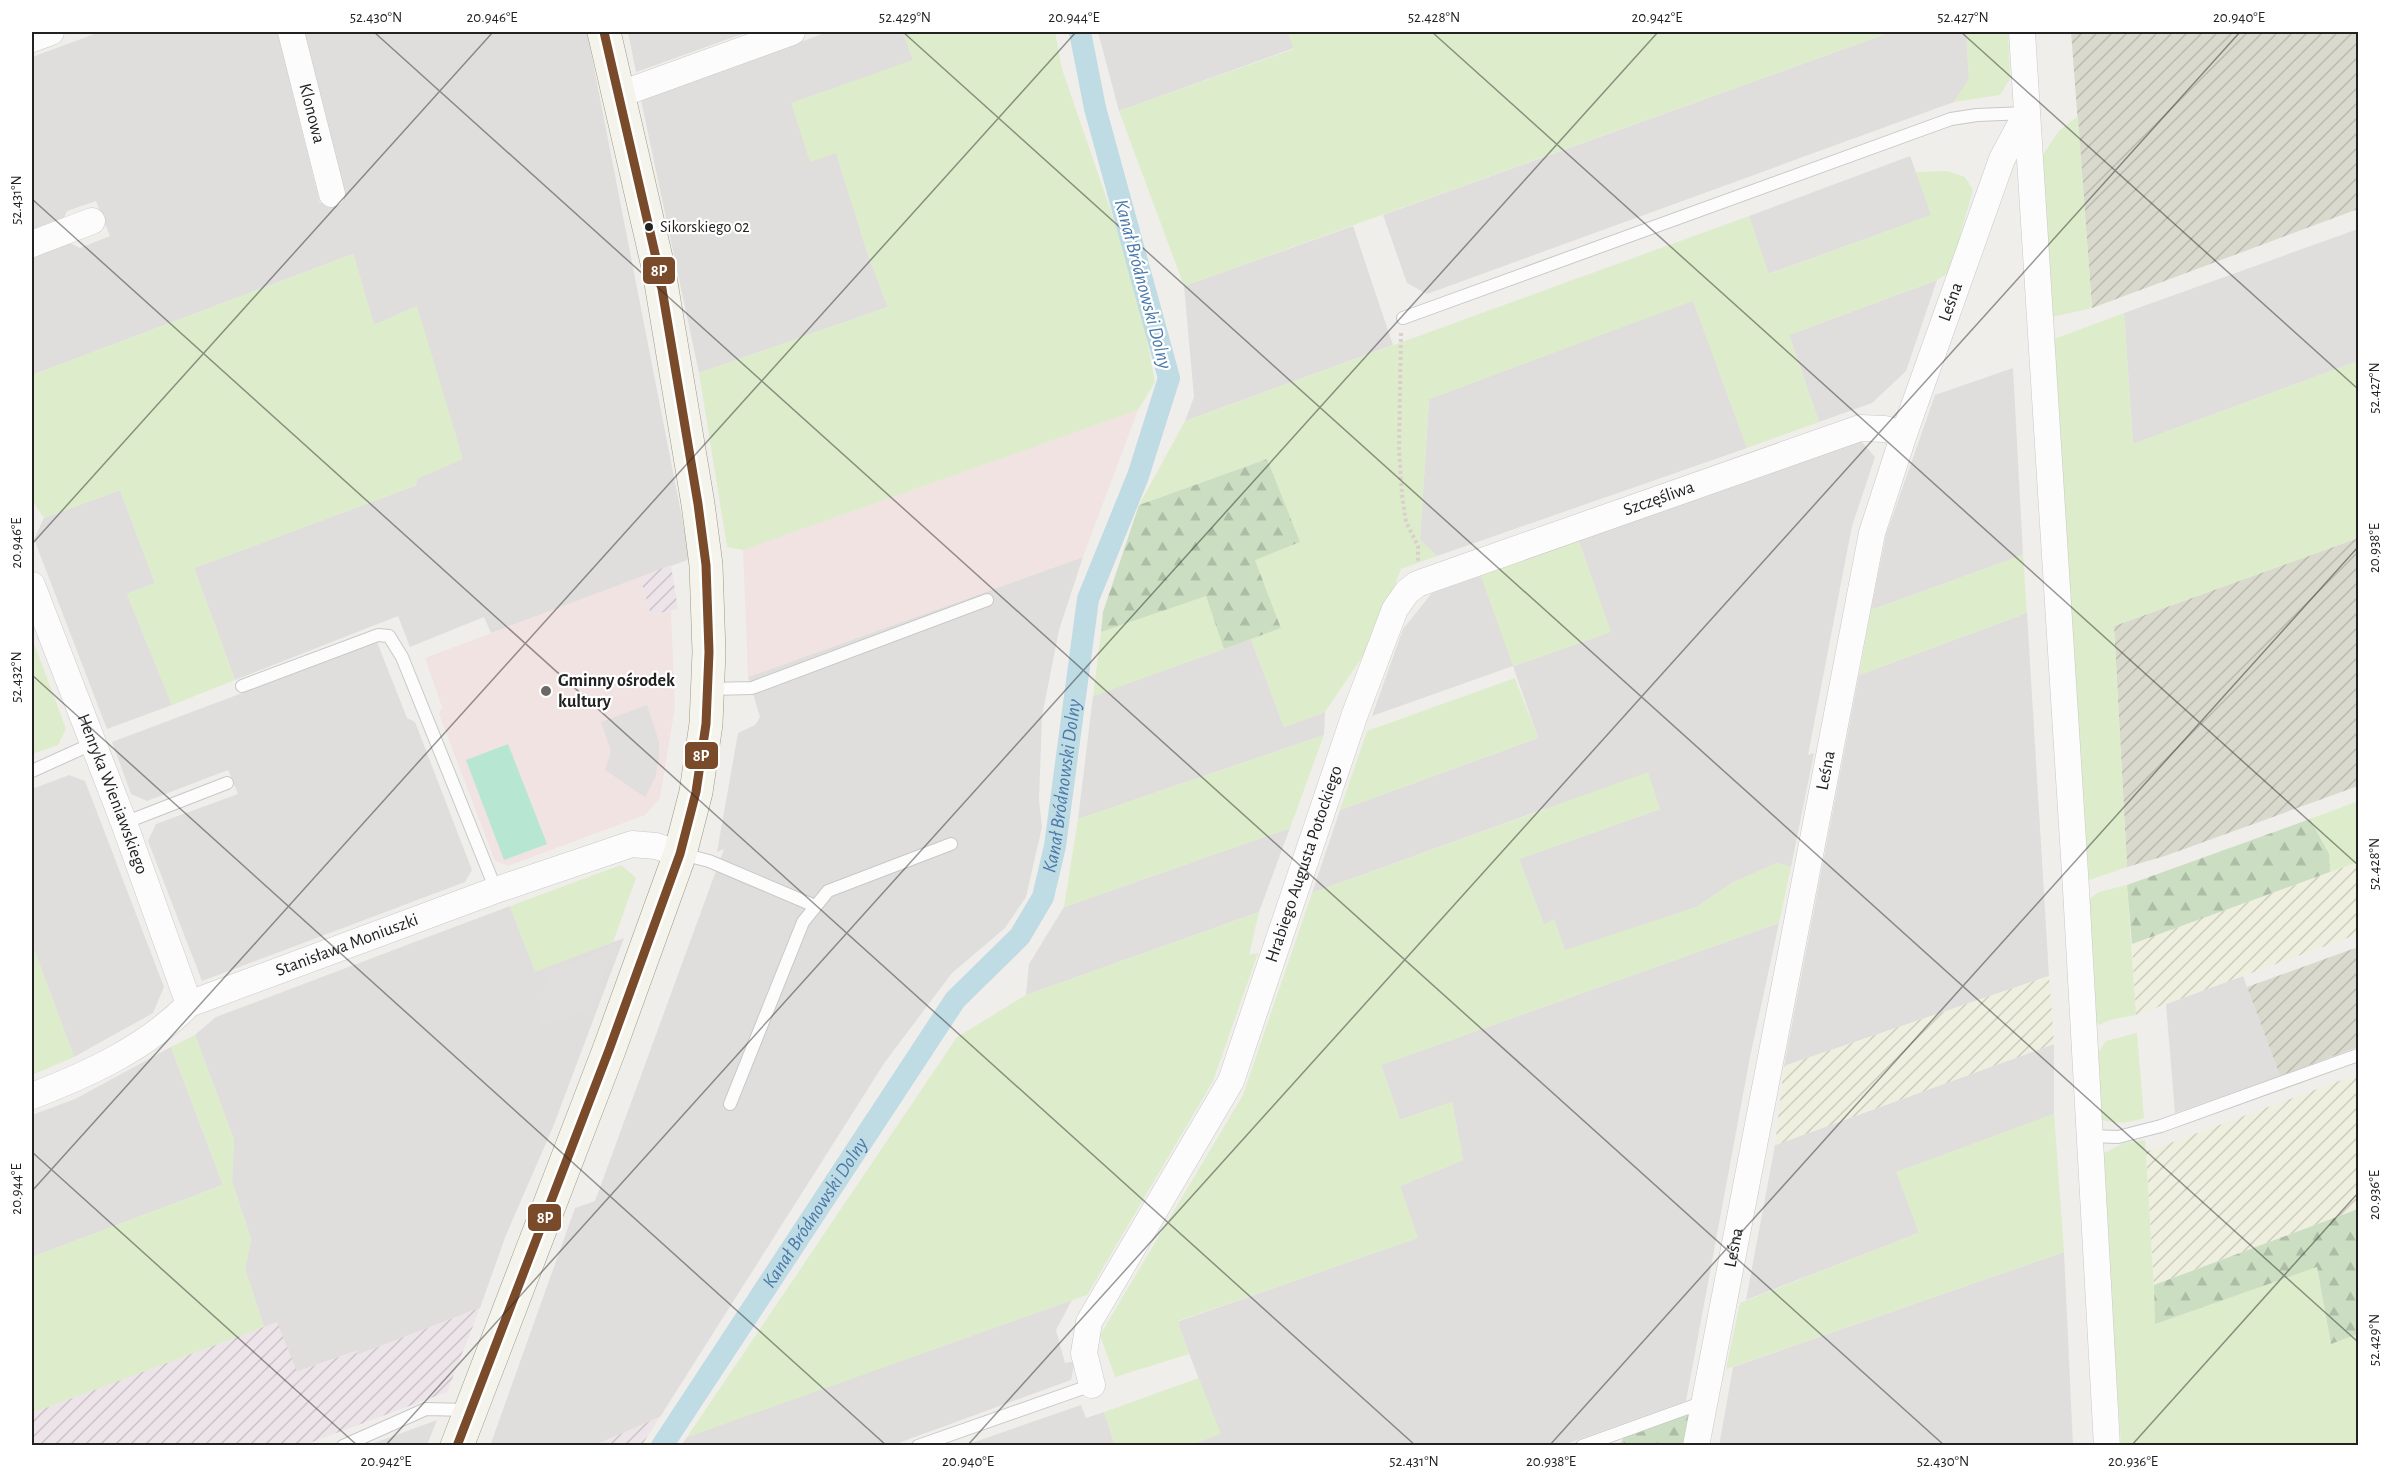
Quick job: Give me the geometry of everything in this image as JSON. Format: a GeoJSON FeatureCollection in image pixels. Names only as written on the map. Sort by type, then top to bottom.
{"type":"FeatureCollection","features":[{"type":"Feature","properties":{"kind":"main road"},"geometry":{"type":"LineString","coordinates":[[457,1446],[609,1050],[680,854],[696,792],[709,688],[706,565],[698,504],[659,271],[604,32]]}},
{"type":"Feature","properties":{"kind":"street"},"geometry":{"type":"LineString","coordinates":[[32,39],[51,32]]}},
{"type":"Feature","properties":{"kind":"street","name":"Klonowa"},"geometry":{"type":"LineString","coordinates":[[291,32],[332,194]]}},
{"type":"Feature","properties":{"kind":"street"},"geometry":{"type":"LineString","coordinates":[[618,95],[792,32]]}},
{"type":"Feature","properties":{"kind":"street"},"geometry":{"type":"LineString","coordinates":[[2022,32],[2107,1446]]}},
{"type":"Feature","properties":{"kind":"street","name":"Leśna"},"geometry":{"type":"LineString","coordinates":[[1696,1446],[1872,533],[1904,434],[2002,159],[2027,113]]}},
{"type":"Feature","properties":{"kind":"street"},"geometry":{"type":"LineString","coordinates":[[32,244],[92,221]]}},
{"type":"Feature","properties":{"kind":"street","name":"Szczęśliwa"},"geometry":{"type":"LineString","coordinates":[[1417,584],[1860,428],[1885,429],[1904,434]]}},
{"type":"Feature","properties":{"kind":"street","name":"Hrabiego Augusta Potockiego"},"geometry":{"type":"LineString","coordinates":[[1092,1385],[1084,1353],[1089,1322],[1231,1081],[1355,714],[1395,609],[1407,592],[1417,584]]}},
{"type":"Feature","properties":{"kind":"street","name":"Henryka Wieniawskiego"},"geometry":{"type":"LineString","coordinates":[[32,585],[124,823],[189,1004]]}},
{"type":"Feature","properties":{"kind":"street","name":"Stanisława Moniuszki"},"geometry":{"type":"LineString","coordinates":[[32,1096],[76,1079],[123,1054],[174,1019],[189,1004],[496,890],[632,844],[656,846],[680,854]]}},
{"type":"Feature","properties":{"kind":"lane"},"geometry":{"type":"LineString","coordinates":[[1402,318],[1951,119],[1977,115],[2027,113]]}},
{"type":"Feature","properties":{"kind":"lane"},"geometry":{"type":"LineString","coordinates":[[709,688],[752,688],[987,600]]}},
{"type":"Feature","properties":{"kind":"lane"},"geometry":{"type":"LineString","coordinates":[[242,686],[378,635],[389,636],[402,657],[496,890]]}},
{"type":"Feature","properties":{"kind":"lane"},"geometry":{"type":"LineString","coordinates":[[32,771],[94,743]]}},
{"type":"Feature","properties":{"kind":"lane"},"geometry":{"type":"LineString","coordinates":[[124,823],[227,783]]}},
{"type":"Feature","properties":{"kind":"lane"},"geometry":{"type":"LineString","coordinates":[[730,1104],[803,922],[815,906],[828,891],[951,844]]}},
{"type":"Feature","properties":{"kind":"lane"},"geometry":{"type":"LineString","coordinates":[[680,854],[709,861],[815,906]]}},
{"type":"Feature","properties":{"kind":"lane"},"geometry":{"type":"LineString","coordinates":[[2090,1136],[2118,1137],[2161,1126],[2358,1055]]}},
{"type":"Feature","properties":{"kind":"lane"},"geometry":{"type":"LineString","coordinates":[[918,1446],[1092,1385]]}},
{"type":"Feature","properties":{"kind":"lane"},"geometry":{"type":"LineString","coordinates":[[1582,1446],[1704,1402]]}},
{"type":"Feature","properties":{"kind":"lane"},"geometry":{"type":"LineString","coordinates":[[343,1446],[426,1409],[470,1410]]}},
{"type":"Feature","properties":{"kind":"path"},"geometry":{"type":"LineString","coordinates":[[1402,318],[1398,450],[1406,522],[1418,546],[1417,584]]}},
{"type":"Feature","properties":{"kind":"shaded area"},"geometry":{"type":"Polygon","coordinates":[[[100,32],[285,32],[299,84],[291,87],[320,203],[338,197],[299,32],[587,32],[690,559],[491,633],[484,617],[410,647],[398,616],[235,680],[194,568],[417,485],[417,306],[374,325],[353,254],[32,375],[32,256],[68,242],[80,248],[110,236],[96,201],[67,211],[62,222],[32,234],[32,57],[100,32]]]}},
{"type":"Feature","properties":{"kind":"shaded area"},"geometry":{"type":"Polygon","coordinates":[[[628,32],[748,32],[636,72],[628,32]]]}},
{"type":"Feature","properties":{"kind":"shaded area"},"geometry":{"type":"Polygon","coordinates":[[[828,32],[903,32],[913,60],[836,152],[867,252],[888,307],[699,373],[641,100],[828,32]]]}},
{"type":"Feature","properties":{"kind":"shaded area"},"geometry":{"type":"Polygon","coordinates":[[[1098,32],[1288,32],[1294,48],[1119,111],[1098,32]]]}},
{"type":"Feature","properties":{"kind":"shaded area"},"geometry":{"type":"Polygon","coordinates":[[[1891,32],[1966,32],[1969,80],[1954,102],[1427,294],[1407,283],[1383,215],[1891,32]]]}},
{"type":"Feature","properties":{"kind":"shaded area"},"geometry":{"type":"Polygon","coordinates":[[[2071,32],[2358,32],[2358,209],[2092,308],[2071,32]]]}},
{"type":"Feature","properties":{"kind":"shaded area"},"geometry":{"type":"Polygon","coordinates":[[[1910,156],[1932,215],[1768,274],[1749,216],[1910,156]]]}},
{"type":"Feature","properties":{"kind":"shaded area"},"geometry":{"type":"Polygon","coordinates":[[[1353,226],[1393,345],[1185,421],[1194,397],[1184,286],[1353,226]]]}},
{"type":"Feature","properties":{"kind":"shaded area"},"geometry":{"type":"Polygon","coordinates":[[[2358,229],[2358,361],[2133,444],[2124,313],[2358,229]]]}},
{"type":"Feature","properties":{"kind":"shaded area"},"geometry":{"type":"Polygon","coordinates":[[[1937,280],[1906,371],[1872,403],[1819,422],[1789,335],[1937,280]]]}},
{"type":"Feature","properties":{"kind":"shaded area"},"geometry":{"type":"Polygon","coordinates":[[[1693,300],[1747,448],[1437,556],[1420,540],[1429,399],[1693,300]]]}},
{"type":"Feature","properties":{"kind":"shaded area"},"geometry":{"type":"Polygon","coordinates":[[[2013,368],[2023,555],[1871,610],[1886,535],[1935,395],[2013,368]]]}},
{"type":"Feature","properties":{"kind":"shaded area"},"geometry":{"type":"Polygon","coordinates":[[[1138,410],[1083,557],[748,677],[743,550],[1138,410]]]}},
{"type":"Feature","properties":{"kind":"shaded area"},"geometry":{"type":"Polygon","coordinates":[[[1861,441],[1875,457],[1852,526],[1808,755],[1814,753],[1791,867],[1777,863],[1732,883],[1697,907],[1565,951],[1554,920],[1544,925],[1519,859],[1660,809],[1544,809],[1312,893],[1340,810],[1538,738],[1513,666],[1372,716],[1403,629],[1432,593],[1481,576],[1514,666],[1610,632],[1579,541],[1861,441]]]}},
{"type":"Feature","properties":{"kind":"shaded area"},"geometry":{"type":"Polygon","coordinates":[[[120,490],[155,583],[127,594],[172,705],[107,729],[34,539],[44,518],[120,490]]]}},
{"type":"Feature","properties":{"kind":"shaded area"},"geometry":{"type":"Polygon","coordinates":[[[2358,538],[2358,786],[2165,856],[2127,867],[2114,626],[2358,538]]]}},
{"type":"Feature","properties":{"kind":"shaded area"},"geometry":{"type":"Polygon","coordinates":[[[1083,557],[1059,630],[1042,716],[1039,800],[1042,827],[1026,897],[1005,928],[952,973],[885,1062],[660,1417],[595,1445],[490,1446],[575,1208],[595,1201],[724,849],[717,852],[738,733],[755,725],[760,717],[748,677],[1083,557]]]}},
{"type":"Feature","properties":{"kind":"shaded area"},"geometry":{"type":"Polygon","coordinates":[[[671,565],[678,609],[651,615],[640,577],[671,565]]]}},
{"type":"Feature","properties":{"kind":"shaded area"},"geometry":{"type":"Polygon","coordinates":[[[640,577],[651,615],[671,611],[675,707],[660,798],[645,815],[508,866],[495,861],[439,714],[442,707],[425,658],[640,577]]]}},
{"type":"Feature","properties":{"kind":"shaded area"},"geometry":{"type":"Polygon","coordinates":[[[2027,613],[2049,976],[1784,1066],[1859,675],[2027,613]]]}},
{"type":"Feature","properties":{"kind":"shaded area"},"geometry":{"type":"Polygon","coordinates":[[[1251,639],[1284,727],[1325,712],[1324,735],[1078,819],[1093,696],[1251,639]]]}},
{"type":"Feature","properties":{"kind":"shaded area"},"geometry":{"type":"Polygon","coordinates":[[[377,642],[407,718],[415,722],[472,870],[465,882],[202,981],[148,841],[156,824],[238,794],[228,770],[147,801],[131,794],[112,742],[377,642]]]}},
{"type":"Feature","properties":{"kind":"shaded area"},"geometry":{"type":"Polygon","coordinates":[[[647,705],[659,742],[659,758],[655,778],[645,797],[605,770],[611,751],[601,722],[647,705]]]}},
{"type":"Feature","properties":{"kind":"shaded area"},"geometry":{"type":"Polygon","coordinates":[[[69,775],[85,781],[164,987],[153,1013],[74,1057],[32,944],[32,789],[69,775]]]}},
{"type":"Feature","properties":{"kind":"shaded area"},"geometry":{"type":"Polygon","coordinates":[[[1290,828],[1259,912],[1026,995],[1029,964],[1064,907],[1290,828]]]}},
{"type":"Feature","properties":{"kind":"shaded area"},"geometry":{"type":"Polygon","coordinates":[[[510,906],[535,971],[624,938],[553,1127],[506,1235],[480,1308],[357,1355],[356,1351],[296,1372],[277,1323],[264,1327],[245,1269],[251,1239],[232,1182],[234,1140],[195,1035],[216,1017],[510,906]]]}},
{"type":"Feature","properties":{"kind":"shaded area"},"geometry":{"type":"Polygon","coordinates":[[[1779,923],[1750,1057],[1686,1401],[1563,1445],[1189,1445],[1220,1434],[1177,1322],[1417,1238],[1400,1186],[1463,1160],[1452,1102],[1400,1120],[1381,1065],[1779,923]]]}},
{"type":"Feature","properties":{"kind":"shaded area"},"geometry":{"type":"Polygon","coordinates":[[[613,947],[592,1008],[543,1026],[538,1014],[549,971],[613,947]]]}},
{"type":"Feature","properties":{"kind":"shaded area"},"geometry":{"type":"Polygon","coordinates":[[[2358,947],[2358,1047],[2280,1076],[2247,987],[2358,947]]]}},
{"type":"Feature","properties":{"kind":"shaded area"},"geometry":{"type":"Polygon","coordinates":[[[2243,976],[2280,1076],[2175,1113],[2166,1004],[2243,976]]]}},
{"type":"Feature","properties":{"kind":"shaded area"},"geometry":{"type":"Polygon","coordinates":[[[2054,1044],[2054,1114],[1897,1172],[1919,1233],[1746,1300],[1775,1145],[2054,1044]]]}},
{"type":"Feature","properties":{"kind":"shaded area"},"geometry":{"type":"Polygon","coordinates":[[[171,1047],[223,1185],[32,1257],[32,1115],[75,1099],[171,1047]]]}},
{"type":"Feature","properties":{"kind":"shaded area"},"geometry":{"type":"Polygon","coordinates":[[[2064,1252],[2073,1445],[1719,1446],[1733,1367],[2064,1252]]]}},
{"type":"Feature","properties":{"kind":"shaded area"},"geometry":{"type":"Polygon","coordinates":[[[1072,1300],[1056,1330],[1065,1363],[1075,1361],[1071,1380],[893,1445],[681,1446],[687,1437],[1072,1300]]]}},
{"type":"Feature","properties":{"kind":"shaded area"},"geometry":{"type":"Polygon","coordinates":[[[480,1308],[447,1392],[304,1445],[36,1446],[32,1433],[32,1413],[277,1322],[297,1372],[356,1351],[357,1355],[480,1308]]]}},
{"type":"Feature","properties":{"kind":"shaded area"},"geometry":{"type":"Polygon","coordinates":[[[1081,1405],[1086,1418],[1104,1412],[1115,1445],[966,1445],[1081,1405]]]}},
{"type":"Feature","properties":{"kind":"shaded area"},"geometry":{"type":"Polygon","coordinates":[[[660,1417],[642,1445],[595,1445],[660,1417]]]}},
{"type":"Feature","properties":{"kind":"shaded area"},"geometry":{"type":"Polygon","coordinates":[[[437,1420],[427,1445],[369,1445],[437,1420]]]}},
{"type":"Feature","properties":{"kind":"green space"},"geometry":{"type":"Polygon","coordinates":[[[903,32],[1055,32],[1062,69],[1136,284],[1155,382],[1138,410],[743,550],[727,547],[699,373],[888,307],[867,252],[836,153],[810,162],[791,103],[913,60],[903,32]]]}},
{"type":"Feature","properties":{"kind":"green space"},"geometry":{"type":"Polygon","coordinates":[[[1288,32],[1891,32],[1184,286],[1119,111],[1294,49],[1288,32]]]}},
{"type":"Feature","properties":{"kind":"green space"},"geometry":{"type":"Polygon","coordinates":[[[1966,32],[2008,32],[2010,79],[2000,95],[1954,102],[1969,79],[1966,32]]]}},
{"type":"Feature","properties":{"kind":"green space"},"geometry":{"type":"Polygon","coordinates":[[[2078,116],[2092,308],[2052,317],[2042,156],[2059,131],[2078,116]]]}},
{"type":"Feature","properties":{"kind":"green space"},"geometry":{"type":"Polygon","coordinates":[[[1947,171],[1965,177],[1973,190],[1950,272],[1937,280],[1789,335],[1819,422],[1747,448],[1693,301],[1429,399],[1420,540],[1437,556],[1401,569],[1373,641],[1325,712],[1284,727],[1251,639],[1281,627],[1255,560],[1267,459],[1139,505],[1185,421],[1749,216],[1769,274],[1931,215],[1916,172],[1947,171]]]}},
{"type":"Feature","properties":{"kind":"green space"},"geometry":{"type":"Polygon","coordinates":[[[353,254],[374,325],[417,306],[463,459],[417,479],[417,485],[194,568],[235,680],[172,705],[127,594],[155,583],[120,490],[44,518],[32,500],[32,375],[353,254]]]}},
{"type":"Feature","properties":{"kind":"green space"},"geometry":{"type":"Polygon","coordinates":[[[2124,313],[2133,444],[2358,361],[2358,538],[2114,626],[2127,867],[2089,880],[2051,340],[2124,313]]]}},
{"type":"Feature","properties":{"kind":"green space"},"geometry":{"type":"Polygon","coordinates":[[[1267,459],[1300,542],[1255,560],[1281,628],[1224,649],[1206,596],[1101,632],[1103,612],[1139,505],[1267,459]]]}},
{"type":"Feature","properties":{"kind":"green space"},"geometry":{"type":"Polygon","coordinates":[[[1579,541],[1611,632],[1513,666],[1481,576],[1579,541]]]}},
{"type":"Feature","properties":{"kind":"green space"},"geometry":{"type":"Polygon","coordinates":[[[2023,555],[2027,613],[1859,675],[1871,610],[2023,555]]]}},
{"type":"Feature","properties":{"kind":"green space"},"geometry":{"type":"Polygon","coordinates":[[[1207,595],[1224,649],[1093,696],[1101,632],[1207,595]]]}},
{"type":"Feature","properties":{"kind":"green space"},"geometry":{"type":"Polygon","coordinates":[[[32,638],[66,729],[58,745],[32,754],[32,638]]]}},
{"type":"Feature","properties":{"kind":"green space"},"geometry":{"type":"Polygon","coordinates":[[[1515,678],[1538,738],[1340,810],[1367,731],[1515,678]]]}},
{"type":"Feature","properties":{"kind":"green space"},"geometry":{"type":"Polygon","coordinates":[[[1324,735],[1290,828],[1064,907],[1078,819],[1324,735]]]}},
{"type":"Feature","properties":{"kind":"green space"},"geometry":{"type":"Polygon","coordinates":[[[508,744],[547,844],[504,860],[466,760],[508,744]]]}},
{"type":"Feature","properties":{"kind":"green space"},"geometry":{"type":"Polygon","coordinates":[[[1648,772],[1660,809],[1519,859],[1544,924],[1554,919],[1565,950],[1697,907],[1732,883],[1777,863],[1791,867],[1779,923],[1381,1065],[1400,1120],[1452,1102],[1463,1160],[1400,1186],[1418,1238],[1178,1321],[1189,1354],[1115,1377],[1100,1335],[1243,1095],[1312,893],[1648,772]]]}},
{"type":"Feature","properties":{"kind":"green space"},"geometry":{"type":"Polygon","coordinates":[[[2358,801],[2358,862],[2330,872],[2329,854],[2310,819],[2358,801]]]}},
{"type":"Feature","properties":{"kind":"green space"},"geometry":{"type":"Polygon","coordinates":[[[2310,819],[2329,854],[2330,872],[2132,944],[2127,885],[2310,819]]]}},
{"type":"Feature","properties":{"kind":"green space"},"geometry":{"type":"Polygon","coordinates":[[[2358,862],[2358,934],[2136,1015],[2132,944],[2358,862]]]}},
{"type":"Feature","properties":{"kind":"green space"},"geometry":{"type":"Polygon","coordinates":[[[621,865],[636,878],[613,942],[535,972],[510,906],[621,865]]]}},
{"type":"Feature","properties":{"kind":"green space"},"geometry":{"type":"Polygon","coordinates":[[[2127,885],[2136,1015],[2110,1020],[2099,1025],[2095,1021],[2089,899],[2099,892],[2127,885]]]}},
{"type":"Feature","properties":{"kind":"green space"},"geometry":{"type":"Polygon","coordinates":[[[1259,912],[1249,955],[1258,953],[1213,1081],[1087,1295],[687,1437],[957,1037],[1026,995],[1259,912]]]}},
{"type":"Feature","properties":{"kind":"green space"},"geometry":{"type":"Polygon","coordinates":[[[32,944],[74,1057],[32,1075],[32,944]]]}},
{"type":"Feature","properties":{"kind":"green space"},"geometry":{"type":"Polygon","coordinates":[[[2049,976],[2054,1044],[1775,1145],[1784,1066],[2049,976]]]}},
{"type":"Feature","properties":{"kind":"green space"},"geometry":{"type":"Polygon","coordinates":[[[2137,1033],[2144,1118],[2122,1123],[2100,1119],[2096,1056],[2106,1041],[2137,1033]]]}},
{"type":"Feature","properties":{"kind":"green space"},"geometry":{"type":"Polygon","coordinates":[[[195,1035],[234,1140],[232,1182],[251,1239],[245,1269],[264,1327],[32,1413],[32,1257],[223,1185],[171,1047],[195,1035]]]}},
{"type":"Feature","properties":{"kind":"green space"},"geometry":{"type":"Polygon","coordinates":[[[2358,1074],[2358,1209],[2154,1285],[2146,1152],[2358,1074]]]}},
{"type":"Feature","properties":{"kind":"green space"},"geometry":{"type":"Polygon","coordinates":[[[2054,1114],[2064,1252],[1726,1369],[1740,1303],[1919,1233],[1896,1172],[2054,1114]]]}},
{"type":"Feature","properties":{"kind":"green space"},"geometry":{"type":"Polygon","coordinates":[[[2145,1140],[2156,1323],[2317,1267],[2331,1344],[2358,1334],[2358,1445],[2121,1445],[2102,1154],[2124,1143],[2145,1140]]]}},
{"type":"Feature","properties":{"kind":"green space"},"geometry":{"type":"Polygon","coordinates":[[[2358,1209],[2358,1334],[2331,1344],[2317,1267],[2155,1324],[2154,1285],[2358,1209]]]}},
{"type":"Feature","properties":{"kind":"green space"},"geometry":{"type":"Polygon","coordinates":[[[1199,1378],[1221,1434],[1189,1445],[1115,1445],[1104,1412],[1199,1378]]]}},
{"type":"Feature","properties":{"kind":"green space"},"geometry":{"type":"Polygon","coordinates":[[[1691,1413],[1685,1445],[1619,1446],[1624,1437],[1691,1413]]]}},
{"type":"Feature","properties":{"kind":"waterway","name":"Kanał Bródnowski Dolny"},"geometry":{"type":"LineString","coordinates":[[662,1446],[955,1000],[1020,936],[1043,897],[1055,846],[1088,599],[1138,476],[1169,378],[1095,108],[1080,32]]}},
{"type":"Feature","properties":{"kind":"transit line","name":"8P"},"geometry":{"type":"LineString","coordinates":[[457,1446],[609,1050],[680,854],[696,792],[706,724],[709,652],[706,565],[698,504],[659,271],[604,32]]}},
{"type":"Feature","properties":{"kind":"place","name":"Sikorskiego 02"},"geometry":{"type":"Point","coordinates":[649,227]}},
{"type":"Feature","properties":{"kind":"place","name":"Gminny ośrodek kultury"},"geometry":{"type":"Point","coordinates":[546,691]}}]}
